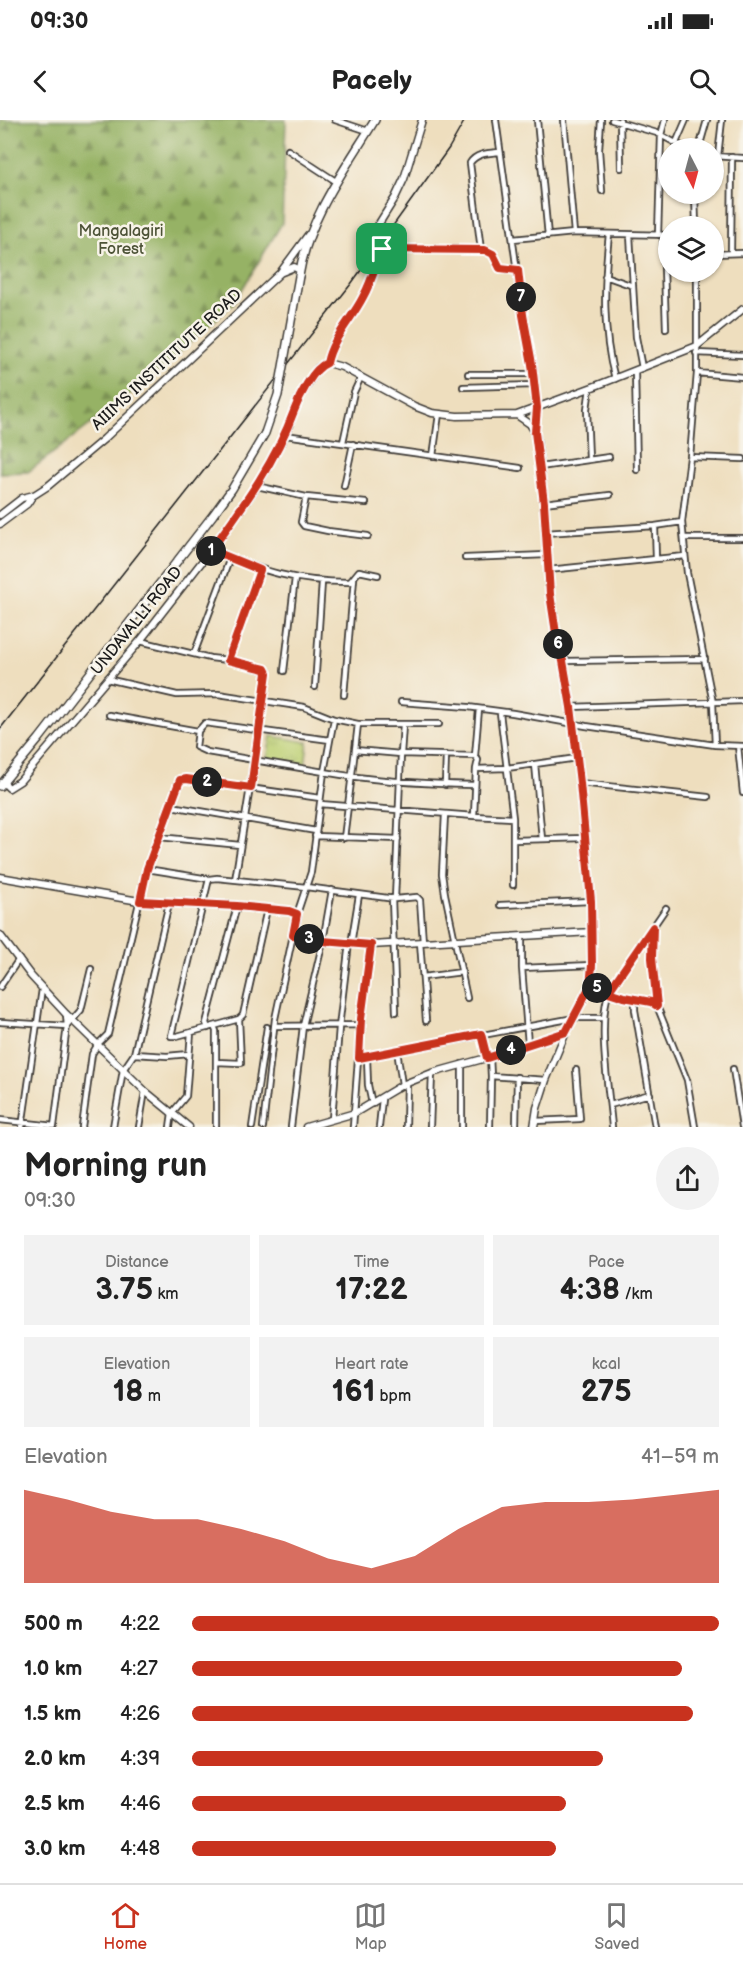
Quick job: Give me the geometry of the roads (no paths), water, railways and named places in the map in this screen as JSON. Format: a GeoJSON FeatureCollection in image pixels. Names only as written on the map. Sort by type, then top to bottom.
{"type":"FeatureCollection","features":[{"type":"Feature","properties":{"kind":"main road"},"geometry":{"type":"LineString","coordinates":[[2,784],[213,515],[232,489],[265,433],[278,395],[299,273],[309,235],[337,182],[375,120]]}},
{"type":"Feature","properties":{"kind":"street"},"geometry":{"type":"LineString","coordinates":[[335,120],[368,131]]}},
{"type":"Feature","properties":{"kind":"street"},"geometry":{"type":"LineString","coordinates":[[357,128],[359,120]]}},
{"type":"Feature","properties":{"kind":"street"},"geometry":{"type":"LineString","coordinates":[[422,120],[404,179],[375,230],[382,249],[481,250],[493,254],[500,268],[518,270]]}},
{"type":"Feature","properties":{"kind":"street"},"geometry":{"type":"LineString","coordinates":[[496,120],[533,374],[537,408],[535,432],[544,503],[553,617],[571,707],[591,901],[590,986],[566,1032],[546,1080],[537,1108],[535,1124],[580,1119],[576,1070]]}},
{"type":"Feature","properties":{"kind":"street"},"geometry":{"type":"LineString","coordinates":[[537,120],[548,236]]}},
{"type":"Feature","properties":{"kind":"street"},"geometry":{"type":"LineString","coordinates":[[564,120],[574,233]]}},
{"type":"Feature","properties":{"kind":"street"},"geometry":{"type":"LineString","coordinates":[[602,120],[600,150],[602,190]]}},
{"type":"Feature","properties":{"kind":"street"},"geometry":{"type":"LineString","coordinates":[[612,120],[667,138]]}},
{"type":"Feature","properties":{"kind":"street"},"geometry":{"type":"LineString","coordinates":[[663,216],[661,135],[665,120]]}},
{"type":"Feature","properties":{"kind":"street"},"geometry":{"type":"LineString","coordinates":[[678,138],[686,120]]}},
{"type":"Feature","properties":{"kind":"street"},"geometry":{"type":"LineString","coordinates":[[702,138],[707,120]]}},
{"type":"Feature","properties":{"kind":"street"},"geometry":{"type":"LineString","coordinates":[[719,138],[722,120]]}},
{"type":"Feature","properties":{"kind":"street"},"geometry":{"type":"LineString","coordinates":[[620,121],[621,168]]}},
{"type":"Feature","properties":{"kind":"street"},"geometry":{"type":"LineString","coordinates":[[288,150],[337,182]]}},
{"type":"Feature","properties":{"kind":"street"},"geometry":{"type":"LineString","coordinates":[[481,250],[470,163],[480,155],[500,152]]}},
{"type":"Feature","properties":{"kind":"street"},"geometry":{"type":"LineString","coordinates":[[724,156],[743,158]]}},
{"type":"Feature","properties":{"kind":"street"},"geometry":{"type":"LineString","coordinates":[[731,253],[732,157]]}},
{"type":"Feature","properties":{"kind":"street"},"geometry":{"type":"LineString","coordinates":[[513,238],[574,233],[658,235]]}},
{"type":"Feature","properties":{"kind":"street"},"geometry":{"type":"LineString","coordinates":[[609,234],[605,276],[608,346],[615,379]]}},
{"type":"Feature","properties":{"kind":"street","name":"AIIIMS INSTITITUTE ROAD"},"geometry":{"type":"LineString","coordinates":[[0,515],[22,498],[34,495],[48,486],[104,439],[280,273],[309,235]]}},
{"type":"Feature","properties":{"kind":"street"},"geometry":{"type":"LineString","coordinates":[[630,235],[638,369],[637,470]]}},
{"type":"Feature","properties":{"kind":"street","name":"UNDAVALLI ROAD"},"geometry":{"type":"LineString","coordinates":[[2,784],[9,788],[20,781],[107,680],[211,550],[257,486],[285,435],[299,398],[318,368],[327,363],[333,346],[364,296],[382,249]]}},
{"type":"Feature","properties":{"kind":"street"},"geometry":{"type":"LineString","coordinates":[[724,253],[743,252]]}},
{"type":"Feature","properties":{"kind":"street"},"geometry":{"type":"LineString","coordinates":[[280,273],[294,267],[299,273]]}},
{"type":"Feature","properties":{"kind":"street"},"geometry":{"type":"LineString","coordinates":[[605,276],[633,286]]}},
{"type":"Feature","properties":{"kind":"street"},"geometry":{"type":"LineString","coordinates":[[665,282],[666,329]]}},
{"type":"Feature","properties":{"kind":"street"},"geometry":{"type":"LineString","coordinates":[[697,282],[697,373],[682,522],[685,556],[713,703],[715,745]]}},
{"type":"Feature","properties":{"kind":"street"},"geometry":{"type":"LineString","coordinates":[[327,363],[342,367],[414,406],[439,414],[517,415],[696,349],[743,309]]}},
{"type":"Feature","properties":{"kind":"street"},"geometry":{"type":"LineString","coordinates":[[696,349],[743,355]]}},
{"type":"Feature","properties":{"kind":"street"},"geometry":{"type":"LineString","coordinates":[[697,373],[743,377]]}},
{"type":"Feature","properties":{"kind":"street"},"geometry":{"type":"LineString","coordinates":[[468,374],[533,374]]}},
{"type":"Feature","properties":{"kind":"street"},"geometry":{"type":"LineString","coordinates":[[343,442],[354,392],[361,377]]}},
{"type":"Feature","properties":{"kind":"street"},"geometry":{"type":"LineString","coordinates":[[463,387],[534,385]]}},
{"type":"Feature","properties":{"kind":"street"},"geometry":{"type":"LineString","coordinates":[[589,459],[587,409],[590,388]]}},
{"type":"Feature","properties":{"kind":"street"},"geometry":{"type":"LineString","coordinates":[[433,456],[439,414]]}},
{"type":"Feature","properties":{"kind":"street"},"geometry":{"type":"LineString","coordinates":[[517,415],[530,424],[535,432]]}},
{"type":"Feature","properties":{"kind":"street"},"geometry":{"type":"LineString","coordinates":[[285,435],[520,468]]}},
{"type":"Feature","properties":{"kind":"street"},"geometry":{"type":"LineString","coordinates":[[344,486],[353,444]]}},
{"type":"Feature","properties":{"kind":"street"},"geometry":{"type":"LineString","coordinates":[[540,467],[609,457]]}},
{"type":"Feature","properties":{"kind":"street"},"geometry":{"type":"LineString","coordinates":[[690,457],[743,459]]}},
{"type":"Feature","properties":{"kind":"street"},"geometry":{"type":"LineString","coordinates":[[257,486],[306,497],[366,503]]}},
{"type":"Feature","properties":{"kind":"street","name":"AIIIMS INSTITITUTE ROAD"},"geometry":{"type":"LineString","coordinates":[[0,524],[27,504],[34,495]]}},
{"type":"Feature","properties":{"kind":"street"},"geometry":{"type":"LineString","coordinates":[[544,503],[610,495]]}},
{"type":"Feature","properties":{"kind":"street"},"geometry":{"type":"LineString","coordinates":[[306,497],[301,522],[304,526],[368,536]]}},
{"type":"Feature","properties":{"kind":"street"},"geometry":{"type":"LineString","coordinates":[[545,533],[655,526],[682,522]]}},
{"type":"Feature","properties":{"kind":"street"},"geometry":{"type":"LineString","coordinates":[[655,526],[656,559]]}},
{"type":"Feature","properties":{"kind":"street"},"geometry":{"type":"LineString","coordinates":[[684,538],[743,538]]}},
{"type":"Feature","properties":{"kind":"street"},"geometry":{"type":"LineString","coordinates":[[211,550],[260,570],[295,578],[322,582],[350,582],[354,579]]}},
{"type":"Feature","properties":{"kind":"street"},"geometry":{"type":"LineString","coordinates":[[465,558],[547,555]]}},
{"type":"Feature","properties":{"kind":"street"},"geometry":{"type":"LineString","coordinates":[[548,570],[685,556]]}},
{"type":"Feature","properties":{"kind":"street"},"geometry":{"type":"LineString","coordinates":[[194,654],[230,558]]}},
{"type":"Feature","properties":{"kind":"street"},"geometry":{"type":"LineString","coordinates":[[228,660],[260,570]]}},
{"type":"Feature","properties":{"kind":"street"},"geometry":{"type":"LineString","coordinates":[[344,695],[354,579],[356,573],[359,572],[378,575]]}},
{"type":"Feature","properties":{"kind":"street"},"geometry":{"type":"LineString","coordinates":[[284,671],[295,578]]}},
{"type":"Feature","properties":{"kind":"street"},"geometry":{"type":"LineString","coordinates":[[315,687],[322,582]]}},
{"type":"Feature","properties":{"kind":"street"},"geometry":{"type":"LineString","coordinates":[[140,641],[266,670],[264,701],[235,879]]}},
{"type":"Feature","properties":{"kind":"street"},"geometry":{"type":"LineString","coordinates":[[563,661],[705,659]]}},
{"type":"Feature","properties":{"kind":"street"},"geometry":{"type":"LineString","coordinates":[[107,680],[177,694],[218,694],[304,707],[334,719],[358,724],[438,724]]}},
{"type":"Feature","properties":{"kind":"street"},"geometry":{"type":"LineString","coordinates":[[571,707],[743,701]]}},
{"type":"Feature","properties":{"kind":"street"},"geometry":{"type":"LineString","coordinates":[[401,702],[479,709],[715,745],[740,746],[743,793]]}},
{"type":"Feature","properties":{"kind":"street"},"geometry":{"type":"LineString","coordinates":[[474,816],[478,760],[475,756],[479,709]]}},
{"type":"Feature","properties":{"kind":"street"},"geometry":{"type":"LineString","coordinates":[[501,712],[513,818],[513,885]]}},
{"type":"Feature","properties":{"kind":"street"},"geometry":{"type":"LineString","coordinates":[[109,715],[198,731]]}},
{"type":"Feature","properties":{"kind":"street"},"geometry":{"type":"LineString","coordinates":[[263,1127],[275,1026],[297,914],[311,872],[324,772],[334,719]]}},
{"type":"Feature","properties":{"kind":"street"},"geometry":{"type":"LineString","coordinates":[[330,740],[205,723],[198,731],[196,747],[207,752],[353,777],[399,782],[475,785]]}},
{"type":"Feature","properties":{"kind":"street"},"geometry":{"type":"LineString","coordinates":[[344,838],[358,724]]}},
{"type":"Feature","properties":{"kind":"street"},"geometry":{"type":"LineString","coordinates":[[396,1012],[393,898],[403,725]]}},
{"type":"Feature","properties":{"kind":"street"},"geometry":{"type":"LineString","coordinates":[[355,750],[475,756]]}},
{"type":"Feature","properties":{"kind":"street"},"geometry":{"type":"LineString","coordinates":[[445,785],[446,755]]}},
{"type":"Feature","properties":{"kind":"street"},"geometry":{"type":"LineString","coordinates":[[476,770],[577,758]]}},
{"type":"Feature","properties":{"kind":"street"},"geometry":{"type":"LineString","coordinates":[[535,764],[542,839]]}},
{"type":"Feature","properties":{"kind":"street"},"geometry":{"type":"LineString","coordinates":[[82,1127],[93,1054],[98,1044],[108,1034],[147,869],[180,780],[251,788],[348,807],[513,818]]}},
{"type":"Feature","properties":{"kind":"street"},"geometry":{"type":"LineString","coordinates":[[580,783],[708,797]]}},
{"type":"Feature","properties":{"kind":"street"},"geometry":{"type":"LineString","coordinates":[[171,806],[245,818],[315,834],[344,838],[398,839]]}},
{"type":"Feature","properties":{"kind":"street"},"geometry":{"type":"LineString","coordinates":[[445,814],[442,874],[448,914],[467,998]]}},
{"type":"Feature","properties":{"kind":"street"},"geometry":{"type":"LineString","coordinates":[[159,837],[240,845]]}},
{"type":"Feature","properties":{"kind":"street"},"geometry":{"type":"LineString","coordinates":[[513,840],[585,838]]}},
{"type":"Feature","properties":{"kind":"street"},"geometry":{"type":"LineString","coordinates":[[147,869],[209,879],[235,879],[359,895],[420,898],[426,1021]]}},
{"type":"Feature","properties":{"kind":"street"},"geometry":{"type":"LineString","coordinates":[[0,877],[140,901],[237,906],[289,911],[297,914]]}},
{"type":"Feature","properties":{"kind":"street"},"geometry":{"type":"LineString","coordinates":[[209,879],[171,1036],[191,1033],[238,1019],[243,1015],[267,909]]}},
{"type":"Feature","properties":{"kind":"street"},"geometry":{"type":"LineString","coordinates":[[291,1127],[303,1026],[323,941],[332,890]]}},
{"type":"Feature","properties":{"kind":"street"},"geometry":{"type":"LineString","coordinates":[[327,1122],[350,944],[359,895]]}},
{"type":"Feature","properties":{"kind":"street"},"geometry":{"type":"LineString","coordinates":[[500,905],[591,901]]}},
{"type":"Feature","properties":{"kind":"street"},"geometry":{"type":"LineString","coordinates":[[113,1127],[123,1070],[134,1054],[169,903]]}},
{"type":"Feature","properties":{"kind":"street"},"geometry":{"type":"LineString","coordinates":[[216,1127],[216,1031],[206,1023],[237,906]]}},
{"type":"Feature","properties":{"kind":"street"},"geometry":{"type":"LineString","coordinates":[[612,1127],[604,1009],[609,991],[666,908]]}},
{"type":"Feature","properties":{"kind":"street"},"geometry":{"type":"LineString","coordinates":[[653,927],[652,958],[657,1006],[687,1080],[695,1127]]}},
{"type":"Feature","properties":{"kind":"street"},"geometry":{"type":"LineString","coordinates":[[293,935],[323,941],[371,945],[592,932]]}},
{"type":"Feature","properties":{"kind":"street"},"geometry":{"type":"LineString","coordinates":[[0,935],[42,989],[66,1014],[145,1091],[189,1127]]}},
{"type":"Feature","properties":{"kind":"street"},"geometry":{"type":"LineString","coordinates":[[522,936],[528,1044]]}},
{"type":"Feature","properties":{"kind":"street"},"geometry":{"type":"LineString","coordinates":[[353,1127],[356,1074],[371,945]]}},
{"type":"Feature","properties":{"kind":"street"},"geometry":{"type":"LineString","coordinates":[[0,987],[20,959]]}},
{"type":"Feature","properties":{"kind":"street"},"geometry":{"type":"LineString","coordinates":[[522,968],[592,965]]}},
{"type":"Feature","properties":{"kind":"street"},"geometry":{"type":"LineString","coordinates":[[0,1022],[67,1026],[81,1010],[91,969]]}},
{"type":"Feature","properties":{"kind":"street"},"geometry":{"type":"LineString","coordinates":[[423,977],[462,972]]}},
{"type":"Feature","properties":{"kind":"street"},"geometry":{"type":"LineString","coordinates":[[590,986],[651,1002],[657,1006]]}},
{"type":"Feature","properties":{"kind":"street"},"geometry":{"type":"LineString","coordinates":[[22,1125],[42,989]]}},
{"type":"Feature","properties":{"kind":"street"},"geometry":{"type":"LineString","coordinates":[[635,999],[655,1127]]}},
{"type":"Feature","properties":{"kind":"street"},"geometry":{"type":"LineString","coordinates":[[53,1126],[67,1026],[66,1014]]}},
{"type":"Feature","properties":{"kind":"street"},"geometry":{"type":"LineString","coordinates":[[359,1058],[574,1018],[604,1018]]}},
{"type":"Feature","properties":{"kind":"street"},"geometry":{"type":"LineString","coordinates":[[216,1062],[241,1063],[238,1019]]}},
{"type":"Feature","properties":{"kind":"street"},"geometry":{"type":"LineString","coordinates":[[275,1026],[361,1025]]}},
{"type":"Feature","properties":{"kind":"street"},"geometry":{"type":"LineString","coordinates":[[252,1127],[267,1028]]}},
{"type":"Feature","properties":{"kind":"street"},"geometry":{"type":"LineString","coordinates":[[306,1127],[355,1113],[404,1084],[432,1073],[566,1032]]}},
{"type":"Feature","properties":{"kind":"street"},"geometry":{"type":"LineString","coordinates":[[170,1127],[172,1113],[186,1096],[191,1033]]}},
{"type":"Feature","properties":{"kind":"street"},"geometry":{"type":"LineString","coordinates":[[481,1034],[491,1076],[490,1127]]}},
{"type":"Feature","properties":{"kind":"street"},"geometry":{"type":"LineString","coordinates":[[397,1050],[404,1084],[406,1127]]}},
{"type":"Feature","properties":{"kind":"street"},"geometry":{"type":"LineString","coordinates":[[134,1054],[167,1056],[189,1054]]}},
{"type":"Feature","properties":{"kind":"street"},"geometry":{"type":"LineString","coordinates":[[367,1057],[368,1085],[372,1104]]}},
{"type":"Feature","properties":{"kind":"street"},"geometry":{"type":"LineString","coordinates":[[462,1064],[462,1127]]}},
{"type":"Feature","properties":{"kind":"street"},"geometry":{"type":"LineString","coordinates":[[733,1069],[742,1127]]}},
{"type":"Feature","properties":{"kind":"street"},"geometry":{"type":"LineString","coordinates":[[430,1127],[432,1073]]}},
{"type":"Feature","properties":{"kind":"street"},"geometry":{"type":"LineString","coordinates":[[491,1076],[546,1080]]}},
{"type":"Feature","properties":{"kind":"street"},"geometry":{"type":"LineString","coordinates":[[516,1127],[517,1077]]}},
{"type":"Feature","properties":{"kind":"street"},"geometry":{"type":"LineString","coordinates":[[139,1127],[145,1091]]}},
{"type":"Feature","properties":{"kind":"street"},"geometry":{"type":"LineString","coordinates":[[610,1105],[650,1094]]}},
{"type":"Feature","properties":{"kind":"street"},"geometry":{"type":"LineString","coordinates":[[379,1127],[382,1099]]}},
{"type":"Feature","properties":{"kind":"street"},"geometry":{"type":"LineString","coordinates":[[0,1120],[22,1125],[60,1127]]}},
{"type":"Feature","properties":{"kind":"railway"},"geometry":{"type":"LineString","coordinates":[[0,729],[351,284],[449,148],[465,120]]}},
{"type":"Feature","properties":{"kind":"park label","name":"Mangalagiri Forest"},"geometry":{"type":"Point","coordinates":[121,240]}}]}
